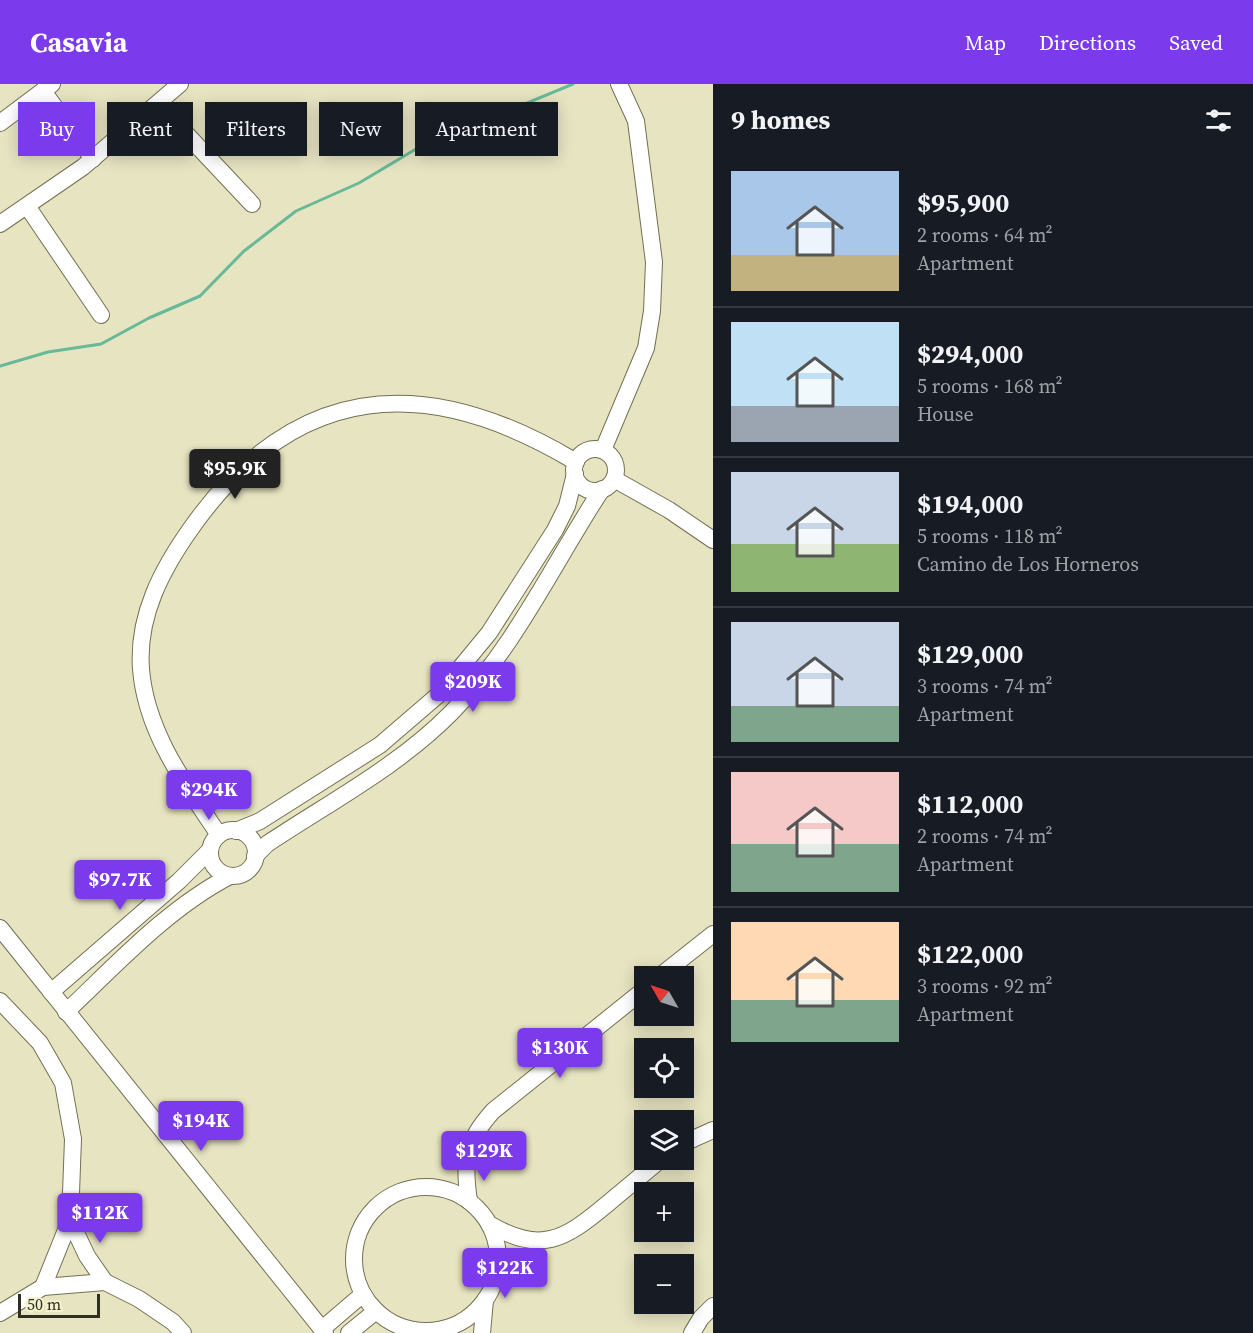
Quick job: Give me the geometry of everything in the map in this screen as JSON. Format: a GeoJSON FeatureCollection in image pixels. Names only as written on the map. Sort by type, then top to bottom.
{"type":"FeatureCollection","features":[{"type":"Feature","properties":{"kind":"street"},"geometry":{"type":"LineString","coordinates":[[160,102],[180,84]]}},
{"type":"Feature","properties":{"kind":"street"},"geometry":{"type":"LineString","coordinates":[[0,123],[48,88],[93,159]]}},
{"type":"Feature","properties":{"kind":"street"},"geometry":{"type":"LineString","coordinates":[[603,450],[646,348],[652,311],[654,262],[636,121],[621,88]]}},
{"type":"Feature","properties":{"kind":"street"},"geometry":{"type":"LineString","coordinates":[[193,141],[252,204]]}},
{"type":"Feature","properties":{"kind":"street"},"geometry":{"type":"LineString","coordinates":[[0,224],[107,147]]}},
{"type":"Feature","properties":{"kind":"street"},"geometry":{"type":"LineString","coordinates":[[27,206],[100,315]]}},
{"type":"Feature","properties":{"kind":"street"},"geometry":{"type":"LineString","coordinates":[[219,835],[160,741],[146,698],[141,670],[141,641],[148,608],[161,575],[176,548],[219,491],[247,463],[282,439],[308,424],[340,411],[372,403],[437,406],[475,415],[544,443],[575,468],[585,488],[608,484],[669,510],[713,540]]}},
{"type":"Feature","properties":{"kind":"street"},"geometry":{"type":"LineString","coordinates":[[51,992],[180,881],[210,850],[219,835],[261,821],[380,745],[437,696],[489,633],[555,530],[567,506],[575,468],[584,452],[603,450],[609,454],[616,465],[608,484],[528,614],[454,710],[394,762],[267,844],[255,856],[246,871],[230,876],[202,892],[169,918],[66,1012]]}},
{"type":"Feature","properties":{"kind":"street"},"geometry":{"type":"LineString","coordinates":[[489,633],[505,645]]}},
{"type":"Feature","properties":{"kind":"street"},"geometry":{"type":"LineString","coordinates":[[380,745],[394,762]]}},
{"type":"Feature","properties":{"kind":"street"},"geometry":{"type":"LineString","coordinates":[[236,831],[251,840],[255,856]]}},
{"type":"Feature","properties":{"kind":"street"},"geometry":{"type":"LineString","coordinates":[[210,850],[215,867],[230,876]]}},
{"type":"Feature","properties":{"kind":"street"},"geometry":{"type":"LineString","coordinates":[[0,928],[324,1331],[363,1294]]}},
{"type":"Feature","properties":{"kind":"street"},"geometry":{"type":"LineString","coordinates":[[673,966],[713,934]]}},
{"type":"Feature","properties":{"kind":"street"},"geometry":{"type":"LineString","coordinates":[[470,1201],[465,1166],[469,1145],[480,1126],[493,1111],[634,998]]}},
{"type":"Feature","properties":{"kind":"street"},"geometry":{"type":"LineString","coordinates":[[0,1001],[40,1043],[63,1083],[73,1139],[70,1220],[43,1287]]}},
{"type":"Feature","properties":{"kind":"street"},"geometry":{"type":"LineString","coordinates":[[694,1139],[713,1130]]}},
{"type":"Feature","properties":{"kind":"street"},"geometry":{"type":"LineString","coordinates":[[441,1188],[465,1166]]}},
{"type":"Feature","properties":{"kind":"street"},"geometry":{"type":"LineString","coordinates":[[489,1224],[508,1235],[525,1240],[549,1240],[576,1230],[648,1170]]}},
{"type":"Feature","properties":{"kind":"street"},"geometry":{"type":"LineString","coordinates":[[418,1187],[441,1188],[470,1201],[489,1224],[496,1242],[498,1262],[494,1282],[485,1300],[472,1314],[438,1332],[404,1328],[376,1311],[363,1294],[355,1272],[355,1248],[362,1226],[376,1207],[395,1194],[418,1187]]}},
{"type":"Feature","properties":{"kind":"street"},"geometry":{"type":"LineString","coordinates":[[70,1220],[87,1256],[105,1282],[139,1299],[173,1322],[183,1333]]}},
{"type":"Feature","properties":{"kind":"street"},"geometry":{"type":"LineString","coordinates":[[498,1262],[525,1240]]}},
{"type":"Feature","properties":{"kind":"street"},"geometry":{"type":"LineString","coordinates":[[0,1313],[43,1287],[105,1282]]}},
{"type":"Feature","properties":{"kind":"street"},"geometry":{"type":"LineString","coordinates":[[482,1333],[485,1300]]}},
{"type":"Feature","properties":{"kind":"street"},"geometry":{"type":"LineString","coordinates":[[692,1333],[701,1318],[713,1306]]}},
{"type":"Feature","properties":{"kind":"street"},"geometry":{"type":"LineString","coordinates":[[349,1333],[376,1311]]}},
{"type":"Feature","properties":{"kind":"waterway"},"geometry":{"type":"LineString","coordinates":[[0,366],[48,352],[101,344],[149,318],[200,296],[244,251],[296,211],[359,183],[416,149],[573,84]]}}]}
